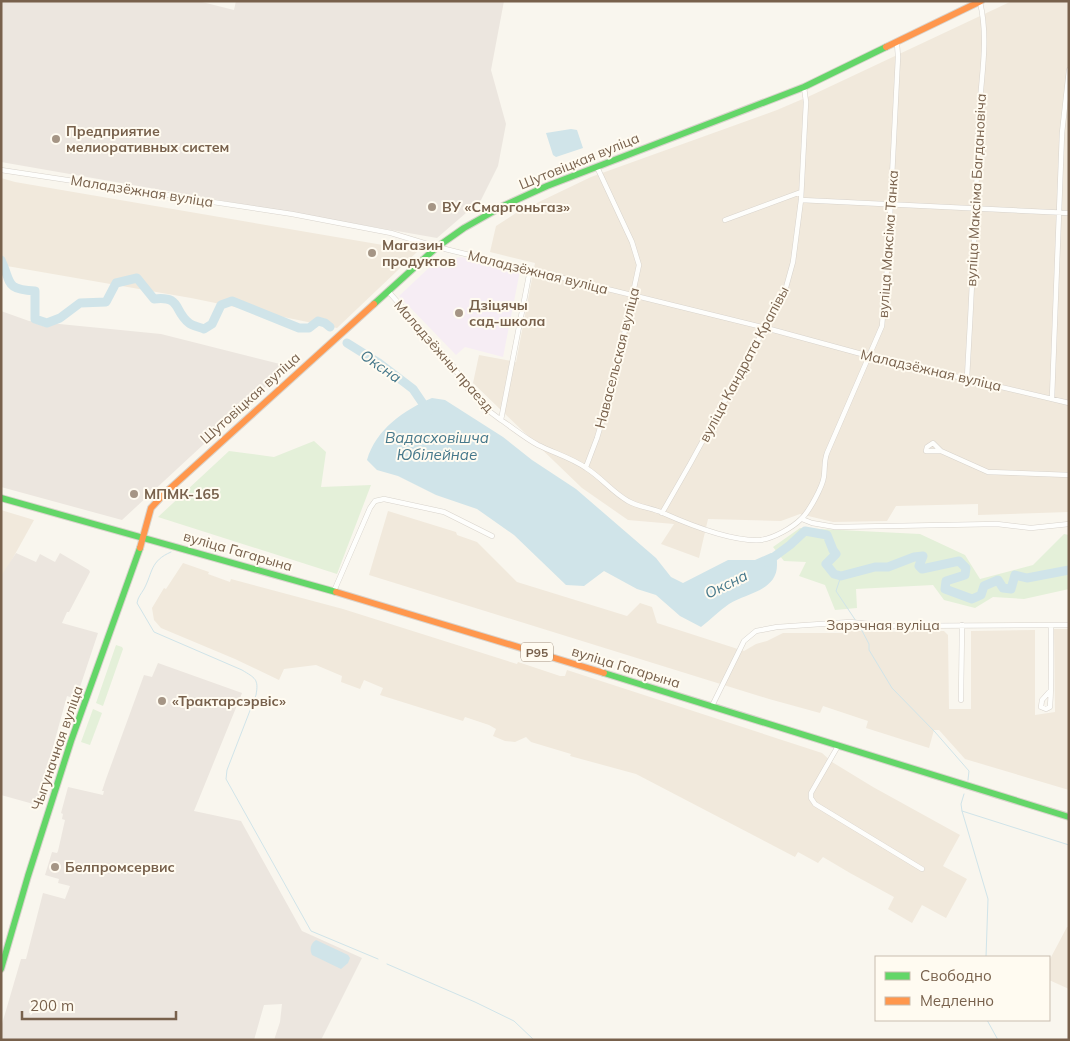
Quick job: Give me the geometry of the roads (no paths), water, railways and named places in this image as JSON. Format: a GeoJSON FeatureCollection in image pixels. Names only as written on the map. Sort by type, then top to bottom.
{"type":"FeatureCollection","features":[{"type":"Feature","properties":{"kind":"main road","name":"Шутовіцкая вуліца"},"geometry":{"type":"LineString","coordinates":[[142,538],[151,508],[164,494],[388,291],[460,230],[492,211],[597,166],[804,86],[980,2]]}},
{"type":"Feature","properties":{"kind":"main road","name":"вуліца Гагарына"},"geometry":{"type":"LineString","coordinates":[[1,498],[334,591],[1069,817]]}},
{"type":"Feature","properties":{"kind":"main road","name":"Чыгуначная вуліца"},"geometry":{"type":"LineString","coordinates":[[1,969],[52,799],[142,538]]}},
{"type":"Feature","properties":{"kind":"street","name":"вуліца Максіма Багдановіча"},"geometry":{"type":"LineString","coordinates":[[967,378],[980,98],[985,48],[984,20],[980,2]]}},
{"type":"Feature","properties":{"kind":"street","name":"вуліца Максіма Танка"},"geometry":{"type":"LineString","coordinates":[[802,519],[824,477],[824,462],[827,453],[882,326],[891,205],[898,57],[897,42]]}},
{"type":"Feature","properties":{"kind":"street"},"geometry":{"type":"LineString","coordinates":[[1052,398],[1062,133],[1069,70]]}},
{"type":"Feature","properties":{"kind":"street","name":"вуліца Кандрата Крапівы"},"geometry":{"type":"LineString","coordinates":[[662,513],[766,328],[790,277],[801,200],[806,102],[804,86]]}},
{"type":"Feature","properties":{"kind":"street","name":"Навасельская вуліца"},"geometry":{"type":"LineString","coordinates":[[586,467],[614,381],[634,296],[639,265],[637,255],[597,166]]}},
{"type":"Feature","properties":{"kind":"street","name":"Маладзёжная вуліца"},"geometry":{"type":"LineString","coordinates":[[1,170],[292,214],[391,233],[438,247],[766,328],[870,356],[1069,403]]}},
{"type":"Feature","properties":{"kind":"street"},"geometry":{"type":"LineString","coordinates":[[725,220],[801,192]]}},
{"type":"Feature","properties":{"kind":"street"},"geometry":{"type":"LineString","coordinates":[[801,200],[1069,213]]}},
{"type":"Feature","properties":{"kind":"street","name":"Маладзёжны праезд"},"geometry":{"type":"LineString","coordinates":[[500,420],[530,270]]}},
{"type":"Feature","properties":{"kind":"street","name":"Маладзёжны праезд"},"geometry":{"type":"LineString","coordinates":[[388,291],[451,363],[468,388],[485,408],[536,444],[586,467]]}},
{"type":"Feature","properties":{"kind":"street"},"geometry":{"type":"LineString","coordinates":[[941,451],[988,472],[1069,475]]}},
{"type":"Feature","properties":{"kind":"street"},"geometry":{"type":"LineString","coordinates":[[586,467],[629,502],[711,532],[740,538],[761,540],[773,537],[802,519],[812,523],[835,527],[996,524],[1031,528],[1069,524]]}},
{"type":"Feature","properties":{"kind":"street"},"geometry":{"type":"LineString","coordinates":[[334,591],[370,508],[375,501],[384,499],[444,512],[492,536]]}},
{"type":"Feature","properties":{"kind":"street","name":"Зарэчная вуліца"},"geometry":{"type":"LineString","coordinates":[[712,706],[744,641],[756,631],[850,622],[888,626],[1069,625]]}},
{"type":"Feature","properties":{"kind":"street"},"geometry":{"type":"LineString","coordinates":[[961,700],[962,625]]}},
{"type":"Feature","properties":{"kind":"street"},"geometry":{"type":"LineString","coordinates":[[1051,626],[1051,690]]}},
{"type":"Feature","properties":{"kind":"street"},"geometry":{"type":"LineString","coordinates":[[838,746],[811,793],[814,804],[922,869]]}},
{"type":"Feature","properties":{"kind":"water"},"geometry":{"type":"Polygon","coordinates":[[[571,129],[577,130],[583,148],[556,157],[553,155],[546,133],[571,129]]]}},
{"type":"Feature","properties":{"kind":"water","name":"Вадасховішча Юбілейнае"},"geometry":{"type":"Polygon","coordinates":[[[432,398],[445,400],[503,437],[532,460],[576,489],[656,558],[671,577],[683,583],[728,560],[755,560],[771,553],[777,557],[776,574],[766,586],[729,604],[701,627],[680,616],[656,595],[637,589],[604,571],[584,586],[566,585],[514,535],[477,509],[436,495],[398,476],[377,470],[367,460],[377,439],[392,422],[411,408],[432,398]]]}},
{"type":"Feature","properties":{"kind":"water"},"geometry":{"type":"Polygon","coordinates":[[[316,940],[348,955],[350,958],[348,963],[341,969],[312,955],[311,946],[316,940]]]}},
{"type":"Feature","properties":{"kind":"waterway","name":"Оксна"},"geometry":{"type":"LineString","coordinates":[[1,260],[10,283],[18,289],[35,291],[35,319],[47,323],[60,318],[80,303],[106,302],[116,283],[137,278],[154,299],[173,302],[189,323],[204,329],[212,324],[221,305],[232,301],[299,328],[309,328],[318,321],[330,327]]}},
{"type":"Feature","properties":{"kind":"waterway","name":"Оксна"},"geometry":{"type":"LineString","coordinates":[[347,343],[379,363],[413,389],[428,411]]}},
{"type":"Feature","properties":{"kind":"waterway","name":"Оксна"},"geometry":{"type":"LineString","coordinates":[[767,562],[805,531],[827,535],[836,554],[826,564],[834,574],[841,576],[875,567],[888,567],[914,557],[923,556],[919,566],[922,569],[959,561],[966,568],[965,575],[946,581],[945,589],[972,599],[981,595],[984,586],[998,580],[1003,588],[1011,589],[1015,575],[1027,578],[1069,570]]}},
{"type":"Feature","properties":{"kind":"waterway"},"geometry":{"type":"LineString","coordinates":[[171,552],[164,555],[156,563],[137,603],[154,632],[242,670],[253,677],[257,685],[256,695],[227,770],[226,779],[311,931],[378,959]]}},
{"type":"Feature","properties":{"kind":"waterway"},"geometry":{"type":"LineString","coordinates":[[841,576],[836,591],[856,621]]}},
{"type":"Feature","properties":{"kind":"waterway"},"geometry":{"type":"LineString","coordinates":[[859,625],[869,644],[869,650],[892,688],[935,732],[969,771],[968,780]]}},
{"type":"Feature","properties":{"kind":"waterway"},"geometry":{"type":"LineString","coordinates":[[964,794],[961,804],[962,811],[988,899],[986,956]]}},
{"type":"Feature","properties":{"kind":"waterway"},"geometry":{"type":"LineString","coordinates":[[962,811],[1069,845]]}},
{"type":"Feature","properties":{"kind":"waterway"},"geometry":{"type":"LineString","coordinates":[[387,964],[514,1021],[534,1040]]}},
{"type":"Feature","properties":{"kind":"waterway"},"geometry":{"type":"LineString","coordinates":[[988,1021],[998,1040]]}},
{"type":"Feature","properties":{"kind":"place","name":"Предприятие мелиоративных систем"},"geometry":{"type":"Point","coordinates":[56,139]}},
{"type":"Feature","properties":{"kind":"place","name":"ВУ «Смаргоньгаз»"},"geometry":{"type":"Point","coordinates":[432,207]}},
{"type":"Feature","properties":{"kind":"place","name":"Магазин продуктов"},"geometry":{"type":"Point","coordinates":[372,253]}},
{"type":"Feature","properties":{"kind":"place","name":"Дзіцячы сад-школа"},"geometry":{"type":"Point","coordinates":[459,313]}},
{"type":"Feature","properties":{"kind":"place","name":"МПМК-165"},"geometry":{"type":"Point","coordinates":[134,494]}},
{"type":"Feature","properties":{"kind":"place","name":"«Трактарсэрвіс»"},"geometry":{"type":"Point","coordinates":[162,701]}},
{"type":"Feature","properties":{"kind":"place","name":"Белпромсервис"},"geometry":{"type":"Point","coordinates":[55,867]}}]}
